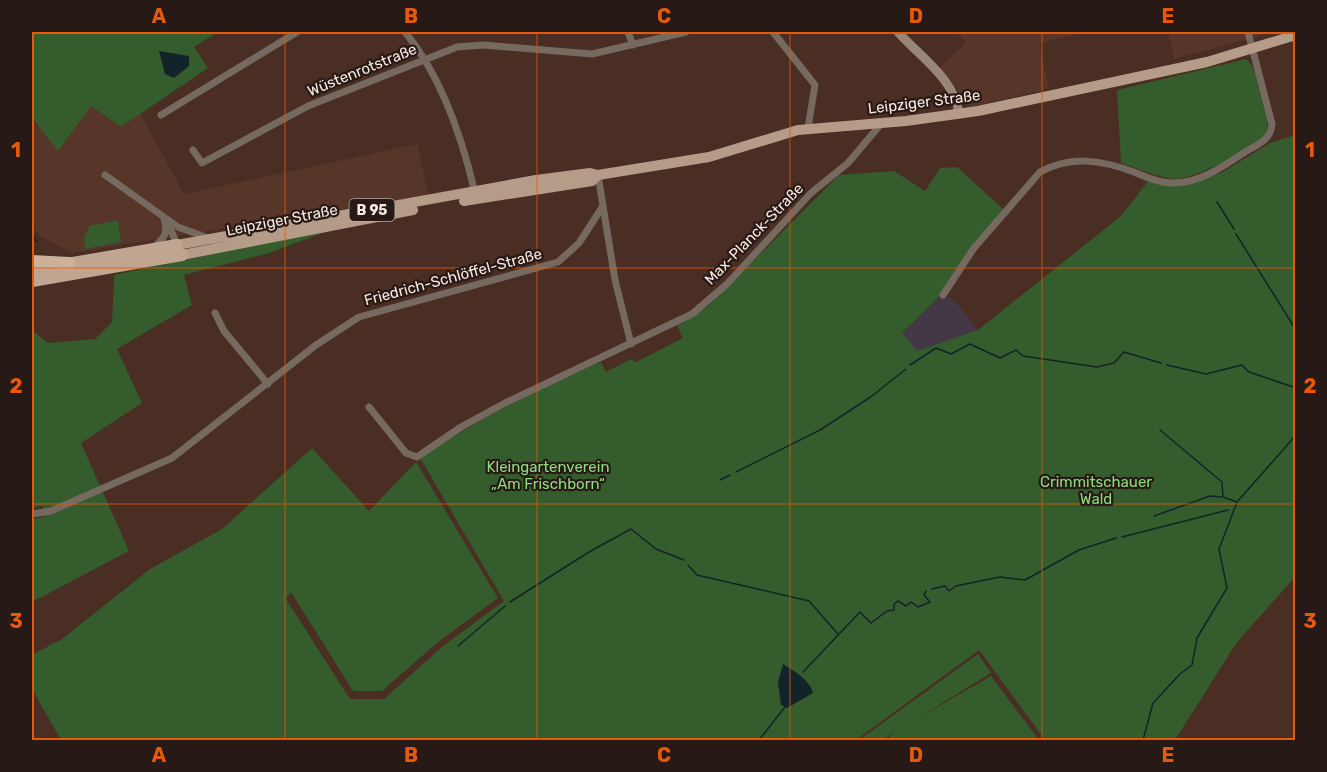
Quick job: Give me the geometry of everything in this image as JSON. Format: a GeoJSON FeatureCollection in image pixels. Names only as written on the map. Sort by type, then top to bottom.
{"type":"FeatureCollection","features":[{"type":"Feature","properties":{"kind":"highway","name":"Leipziger Straße"},"geometry":{"type":"LineString","coordinates":[[32,270],[152,249],[181,247]]}},
{"type":"Feature","properties":{"kind":"highway","name":"Leipziger Straße"},"geometry":{"type":"LineString","coordinates":[[32,280],[181,247]]}},
{"type":"Feature","properties":{"kind":"highway"},"geometry":{"type":"LineString","coordinates":[[32,261],[69,263]]}},
{"type":"Feature","properties":{"kind":"main road"},"geometry":{"type":"LineString","coordinates":[[898,32],[948,83],[957,100],[959,114]]}},
{"type":"Feature","properties":{"kind":"main road","name":"Leipziger Straße"},"geometry":{"type":"LineString","coordinates":[[181,247],[210,238],[475,196],[592,181],[598,175],[709,157],[808,128],[881,124],[959,114],[1207,62],[1296,35]]}},
{"type":"Feature","properties":{"kind":"main road","name":"Leipziger Straße"},"geometry":{"type":"LineString","coordinates":[[181,247],[475,196]]}},
{"type":"Feature","properties":{"kind":"street"},"geometry":{"type":"LineString","coordinates":[[161,115],[297,32]]}},
{"type":"Feature","properties":{"kind":"street"},"geometry":{"type":"LineString","coordinates":[[405,32],[424,60],[449,108],[465,153],[475,196]]}},
{"type":"Feature","properties":{"kind":"street"},"geometry":{"type":"LineString","coordinates":[[628,32],[633,45]]}},
{"type":"Feature","properties":{"kind":"street","name":"Wüstenrotstraße"},"geometry":{"type":"LineString","coordinates":[[193,150],[202,163],[308,106],[457,47],[484,45],[592,54],[686,32]]}},
{"type":"Feature","properties":{"kind":"street"},"geometry":{"type":"LineString","coordinates":[[773,32],[815,85],[808,128]]}},
{"type":"Feature","properties":{"kind":"street"},"geometry":{"type":"LineString","coordinates":[[943,295],[997,220],[1040,172],[1049,167],[1074,159],[1092,161],[1164,183],[1176,183],[1210,174],[1268,137],[1272,124],[1248,32]]}},
{"type":"Feature","properties":{"kind":"street","name":"Max-Planck-Straße"},"geometry":{"type":"LineString","coordinates":[[369,407],[406,453],[417,457],[461,427],[505,403],[683,320],[711,299],[811,193],[848,163],[881,124]]}},
{"type":"Feature","properties":{"kind":"street"},"geometry":{"type":"LineString","coordinates":[[105,175],[178,226],[210,238]]}},
{"type":"Feature","properties":{"kind":"street"},"geometry":{"type":"LineString","coordinates":[[598,175],[615,280],[631,344]]}},
{"type":"Feature","properties":{"kind":"street","name":"Friedrich-Schlöffel-Straße"},"geometry":{"type":"LineString","coordinates":[[32,514],[51,511],[172,458],[316,345],[359,317],[558,262],[579,243],[603,206]]}},
{"type":"Feature","properties":{"kind":"street"},"geometry":{"type":"LineString","coordinates":[[162,214],[172,227],[181,247]]}},
{"type":"Feature","properties":{"kind":"street"},"geometry":{"type":"LineString","coordinates":[[152,249],[166,232],[162,214]]}},
{"type":"Feature","properties":{"kind":"street"},"geometry":{"type":"LineString","coordinates":[[178,226],[181,247]]}},
{"type":"Feature","properties":{"kind":"street"},"geometry":{"type":"LineString","coordinates":[[215,313],[224,331],[268,384]]}},
{"type":"Feature","properties":{"kind":"shaded area"},"geometry":{"type":"Polygon","coordinates":[[[957,32],[1089,32],[1039,43],[1049,89],[968,107],[953,84],[938,69],[966,43],[957,32]]]}},
{"type":"Feature","properties":{"kind":"shaded area"},"geometry":{"type":"Polygon","coordinates":[[[1168,32],[1275,32],[1174,59],[1168,32]]]}},
{"type":"Feature","properties":{"kind":"shaded area"},"geometry":{"type":"Polygon","coordinates":[[[91,106],[121,127],[140,113],[184,194],[417,144],[429,195],[72,253],[40,236],[32,226],[32,118],[37,127],[91,106]]]}},
{"type":"Feature","properties":{"kind":"shaded area"},"geometry":{"type":"Polygon","coordinates":[[[942,294],[954,300],[978,330],[917,351],[902,334],[942,294]]]}},
{"type":"Feature","properties":{"kind":"green space"},"geometry":{"type":"Polygon","coordinates":[[[32,32],[218,32],[194,47],[208,68],[121,127],[91,106],[58,151],[32,118],[32,32]]]}},
{"type":"Feature","properties":{"kind":"green space"},"geometry":{"type":"Polygon","coordinates":[[[1246,59],[1252,65],[1267,117],[1266,132],[1261,139],[1224,162],[1183,178],[1160,176],[1121,163],[1117,90],[1246,59]]]}},
{"type":"Feature","properties":{"kind":"green space","name":"Crimmitschauer Wald"},"geometry":{"type":"Polygon","coordinates":[[[1295,135],[1295,577],[1237,642],[1175,740],[1045,740],[979,650],[856,740],[61,740],[32,689],[32,655],[62,639],[150,569],[222,529],[312,448],[369,511],[416,462],[498,598],[438,642],[382,691],[353,691],[291,592],[286,599],[350,699],[384,699],[443,646],[504,601],[420,458],[485,418],[554,383],[601,362],[606,372],[631,359],[636,362],[683,338],[677,326],[708,306],[839,175],[894,171],[925,191],[940,168],[957,167],[1004,210],[942,294],[902,333],[917,351],[978,330],[1121,216],[1149,180],[1176,185],[1221,173],[1270,143],[1295,135]]]}},
{"type":"Feature","properties":{"kind":"green space"},"geometry":{"type":"Polygon","coordinates":[[[118,220],[121,242],[85,249],[84,237],[90,226],[118,220]]]}},
{"type":"Feature","properties":{"kind":"green space"},"geometry":{"type":"Polygon","coordinates":[[[339,227],[269,253],[184,275],[192,305],[117,349],[142,403],[81,443],[129,551],[32,602],[32,519],[47,516],[42,506],[32,508],[32,330],[48,343],[95,339],[112,322],[114,275],[339,227]]]}},
{"type":"Feature","properties":{"kind":"green space"},"geometry":{"type":"Polygon","coordinates":[[[978,654],[991,673],[918,718],[991,676],[1039,740],[887,740],[894,732],[883,740],[859,740],[978,654]]]}},
{"type":"Feature","properties":{"kind":"water"},"geometry":{"type":"Polygon","coordinates":[[[159,51],[189,56],[189,66],[174,78],[165,74],[159,51]]]}},
{"type":"Feature","properties":{"kind":"water"},"geometry":{"type":"Polygon","coordinates":[[[783,664],[805,680],[813,693],[787,708],[781,705],[778,682],[783,664]]]}},
{"type":"Feature","properties":{"kind":"waterway"},"geometry":{"type":"LineString","coordinates":[[1217,202],[1234,229]]}},
{"type":"Feature","properties":{"kind":"waterway"},"geometry":{"type":"LineString","coordinates":[[1236,234],[1296,330]]}},
{"type":"Feature","properties":{"kind":"waterway"},"geometry":{"type":"LineString","coordinates":[[32,235],[37,242]]}},
{"type":"Feature","properties":{"kind":"waterway"},"geometry":{"type":"LineString","coordinates":[[910,365],[936,348],[951,354],[970,344],[1000,358],[1016,350],[1023,356],[1097,367],[1114,363],[1124,352],[1161,363]]}},
{"type":"Feature","properties":{"kind":"waterway"},"geometry":{"type":"LineString","coordinates":[[1167,365],[1206,374],[1242,365],[1249,372],[1296,388]]}},
{"type":"Feature","properties":{"kind":"waterway"},"geometry":{"type":"LineString","coordinates":[[736,472],[820,430],[872,396],[906,369]]}},
{"type":"Feature","properties":{"kind":"waterway"},"geometry":{"type":"LineString","coordinates":[[1160,430],[1222,482],[1223,497],[1237,502]]}},
{"type":"Feature","properties":{"kind":"waterway"},"geometry":{"type":"LineString","coordinates":[[1143,740],[1153,703],[1180,674],[1192,665],[1197,638],[1227,588],[1219,549],[1237,502],[1296,435]]}},
{"type":"Feature","properties":{"kind":"waterway"},"geometry":{"type":"LineString","coordinates":[[720,480],[730,475]]}},
{"type":"Feature","properties":{"kind":"waterway"},"geometry":{"type":"LineString","coordinates":[[1154,516],[1210,496],[1221,497]]}},
{"type":"Feature","properties":{"kind":"waterway"},"geometry":{"type":"LineString","coordinates":[[1122,537],[1228,510]]}},
{"type":"Feature","properties":{"kind":"waterway"},"geometry":{"type":"LineString","coordinates":[[510,602],[589,552],[631,529],[656,549],[684,560]]}},
{"type":"Feature","properties":{"kind":"waterway"},"geometry":{"type":"LineString","coordinates":[[932,589],[945,586],[949,591],[956,586],[1000,577],[1025,580],[1079,550],[1116,538]]}},
{"type":"Feature","properties":{"kind":"waterway"},"geometry":{"type":"LineString","coordinates":[[688,565],[697,575],[809,601],[838,634]]}},
{"type":"Feature","properties":{"kind":"waterway"},"geometry":{"type":"LineString","coordinates":[[803,672],[860,612],[871,623],[887,611],[894,610],[894,604],[898,601],[906,606],[911,602],[918,607],[930,602],[924,595],[926,591]]}},
{"type":"Feature","properties":{"kind":"waterway"},"geometry":{"type":"LineString","coordinates":[[458,646],[505,606]]}},
{"type":"Feature","properties":{"kind":"waterway"},"geometry":{"type":"LineString","coordinates":[[759,740],[785,707]]}},
{"type":"Feature","properties":{"kind":"park label","name":"Kleingartenverein „Am Frischborn“"},"geometry":{"type":"Point","coordinates":[548,476]}}]}
